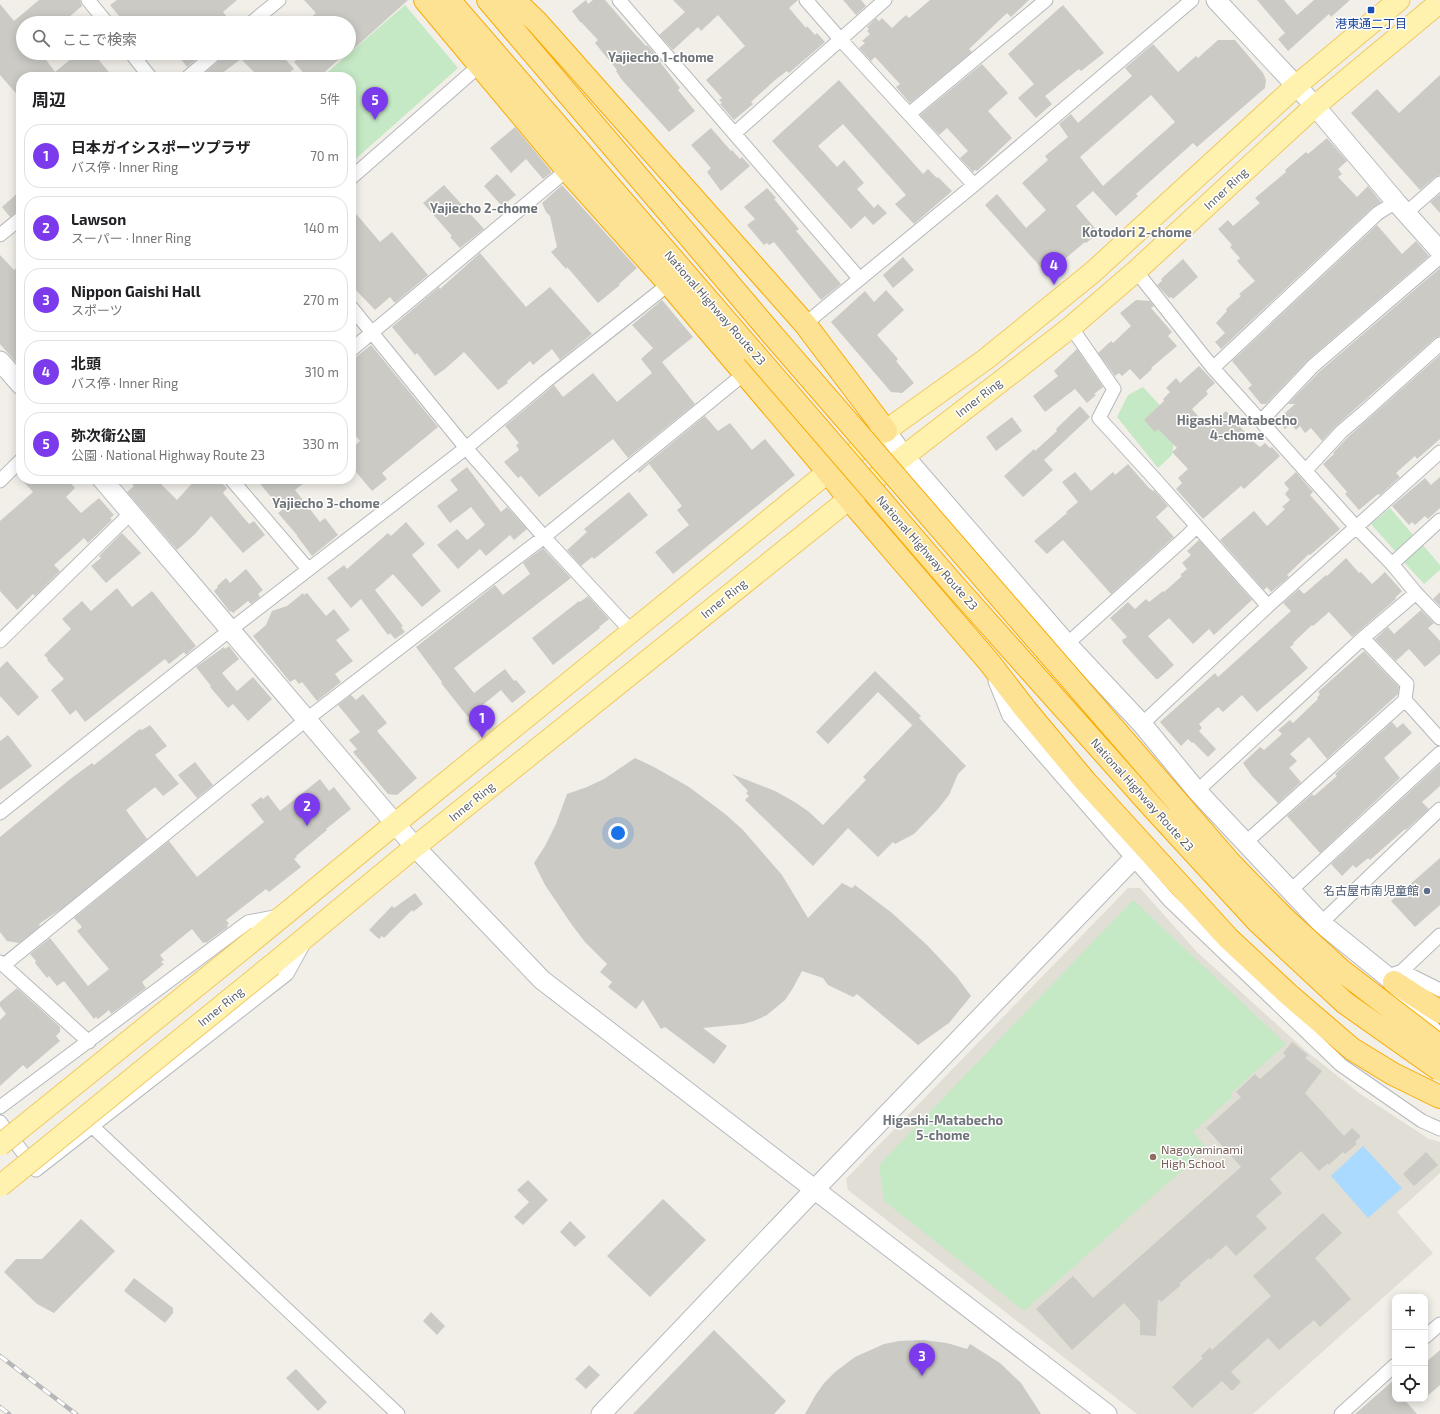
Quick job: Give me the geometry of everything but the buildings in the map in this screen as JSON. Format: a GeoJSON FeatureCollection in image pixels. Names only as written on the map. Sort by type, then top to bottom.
{"type":"FeatureCollection","features":[{"type":"Feature","properties":{"kind":"highway"},"geometry":{"type":"LineString","coordinates":[[425,0],[486,58],[568,170],[669,284],[828,472],[848,499],[989,662],[1026,710],[1085,781],[1228,938],[1288,994],[1352,1048],[1393,1074],[1440,1097]]}},
{"type":"Feature","properties":{"kind":"highway","name":"National Highway Route 23"},"geometry":{"type":"LineString","coordinates":[[449,0],[486,58],[954,586],[1258,923],[1345,1003],[1440,1070]]}},
{"type":"Feature","properties":{"kind":"highway","name":"National Highway Route 23"},"geometry":{"type":"LineString","coordinates":[[488,0],[771,333],[1233,866],[1284,918],[1342,971],[1440,1046]]}},
{"type":"Feature","properties":{"kind":"highway"},"geometry":{"type":"LineString","coordinates":[[514,0],[537,22],[804,324],[886,431]]}},
{"type":"Feature","properties":{"kind":"highway"},"geometry":{"type":"LineString","coordinates":[[1395,976],[1440,1012]]}},
{"type":"Feature","properties":{"kind":"main road"},"geometry":{"type":"LineString","coordinates":[[0,1145],[828,472],[986,359],[1092,272],[1297,85],[1399,0]]}},
{"type":"Feature","properties":{"kind":"main road","name":"Inner Ring"},"geometry":{"type":"LineString","coordinates":[[0,1186],[307,938],[415,847],[848,499],[1071,327],[1136,271],[1315,106],[1440,2]]}},
{"type":"Feature","properties":{"kind":"street"},"geometry":{"type":"LineString","coordinates":[[88,0],[101,16]]}},
{"type":"Feature","properties":{"kind":"street"},"geometry":{"type":"LineString","coordinates":[[260,16],[279,0]]}},
{"type":"Feature","properties":{"kind":"street"},"geometry":{"type":"LineString","coordinates":[[619,0],[859,278]]}},
{"type":"Feature","properties":{"kind":"street"},"geometry":{"type":"LineString","coordinates":[[806,0],[974,185]]}},
{"type":"Feature","properties":{"kind":"street"},"geometry":{"type":"LineString","coordinates":[[735,133],[885,0]]}},
{"type":"Feature","properties":{"kind":"street"},"geometry":{"type":"LineString","coordinates":[[909,114],[1046,0]]}},
{"type":"Feature","properties":{"kind":"street"},"geometry":{"type":"LineString","coordinates":[[804,324],[974,185],[1192,0]]}},
{"type":"Feature","properties":{"kind":"street"},"geometry":{"type":"LineString","coordinates":[[1216,0],[1297,85],[1401,208],[1440,251]]}},
{"type":"Feature","properties":{"kind":"street"},"geometry":{"type":"LineString","coordinates":[[356,174],[486,58]]}},
{"type":"Feature","properties":{"kind":"street"},"geometry":{"type":"LineString","coordinates":[[137,60],[146,72]]}},
{"type":"Feature","properties":{"kind":"street"},"geometry":{"type":"LineString","coordinates":[[194,72],[208,60]]}},
{"type":"Feature","properties":{"kind":"street"},"geometry":{"type":"LineString","coordinates":[[356,346],[568,170]]}},
{"type":"Feature","properties":{"kind":"street"},"geometry":{"type":"LineString","coordinates":[[1213,368],[1378,213],[1401,208],[1440,183]]}},
{"type":"Feature","properties":{"kind":"street"},"geometry":{"type":"LineString","coordinates":[[0,235],[16,222]]}},
{"type":"Feature","properties":{"kind":"street"},"geometry":{"type":"LineString","coordinates":[[1261,420],[1313,366],[1440,258]]}},
{"type":"Feature","properties":{"kind":"street"},"geometry":{"type":"LineString","coordinates":[[1136,271],[1213,368],[1440,618]]}},
{"type":"Feature","properties":{"kind":"street"},"geometry":{"type":"LineString","coordinates":[[0,813],[230,630],[466,448],[545,382],[669,284]]}},
{"type":"Feature","properties":{"kind":"street"},"geometry":{"type":"LineString","coordinates":[[356,313],[466,448],[544,537],[632,632]]}},
{"type":"Feature","properties":{"kind":"street"},"geometry":{"type":"LineString","coordinates":[[1071,327],[1114,389],[1099,418],[1268,606]]}},
{"type":"Feature","properties":{"kind":"street"},"geometry":{"type":"LineString","coordinates":[[1306,470],[1342,431],[1440,344]]}},
{"type":"Feature","properties":{"kind":"street"},"geometry":{"type":"LineString","coordinates":[[0,361],[16,379]]}},
{"type":"Feature","properties":{"kind":"street"},"geometry":{"type":"LineString","coordinates":[[88,1042],[2,963],[307,719],[544,537],[744,374]]}},
{"type":"Feature","properties":{"kind":"street"},"geometry":{"type":"LineString","coordinates":[[886,431],[904,456],[1067,644],[1142,724],[1197,791],[1320,923],[1395,976],[1440,990]]}},
{"type":"Feature","properties":{"kind":"street"},"geometry":{"type":"LineString","coordinates":[[1142,724],[1268,606],[1440,452]]}},
{"type":"Feature","properties":{"kind":"street"},"geometry":{"type":"LineString","coordinates":[[0,481],[16,465]]}},
{"type":"Feature","properties":{"kind":"street"},"geometry":{"type":"LineString","coordinates":[[106,484],[415,847],[542,980],[1107,1414]]}},
{"type":"Feature","properties":{"kind":"street"},"geometry":{"type":"LineString","coordinates":[[235,484],[308,569]]}},
{"type":"Feature","properties":{"kind":"street"},"geometry":{"type":"LineString","coordinates":[[0,641],[131,513]]}},
{"type":"Feature","properties":{"kind":"street"},"geometry":{"type":"LineString","coordinates":[[1392,564],[1440,520]]}},
{"type":"Feature","properties":{"kind":"street"},"geometry":{"type":"LineString","coordinates":[[1067,644],[1196,527]]}},
{"type":"Feature","properties":{"kind":"street"},"geometry":{"type":"LineString","coordinates":[[1197,791],[1363,638],[1416,593]]}},
{"type":"Feature","properties":{"kind":"street"},"geometry":{"type":"LineString","coordinates":[[1245,843],[1405,700],[1408,684],[1363,638]]}},
{"type":"Feature","properties":{"kind":"street"},"geometry":{"type":"LineString","coordinates":[[989,662],[1009,716],[1169,900],[1342,1065],[1422,1121],[1440,1129]]}},
{"type":"Feature","properties":{"kind":"street"},"geometry":{"type":"LineString","coordinates":[[1405,700],[1440,739]]}},
{"type":"Feature","properties":{"kind":"street"},"geometry":{"type":"LineString","coordinates":[[1290,891],[1440,753]]}},
{"type":"Feature","properties":{"kind":"street"},"geometry":{"type":"LineString","coordinates":[[1320,923],[1440,809]]}},
{"type":"Feature","properties":{"kind":"street"},"geometry":{"type":"LineString","coordinates":[[601,1414],[815,1189],[1133,859]]}},
{"type":"Feature","properties":{"kind":"street"},"geometry":{"type":"LineString","coordinates":[[0,1107],[248,922],[286,914]]}},
{"type":"Feature","properties":{"kind":"street"},"geometry":{"type":"LineString","coordinates":[[1395,976],[1440,935]]}},
{"type":"Feature","properties":{"kind":"street"},"geometry":{"type":"LineString","coordinates":[[0,1122],[36,1170],[287,974],[307,938]]}},
{"type":"Feature","properties":{"kind":"street"},"geometry":{"type":"LineString","coordinates":[[1395,976],[1440,1042]]}},
{"type":"Feature","properties":{"kind":"street"},"geometry":{"type":"LineString","coordinates":[[92,1126],[398,1414]]}},
{"type":"Feature","properties":{"kind":"street"},"geometry":{"type":"LineString","coordinates":[[1428,1334],[1440,1324]]}},
{"type":"Feature","properties":{"kind":"street"},"geometry":{"type":"LineString","coordinates":[[1341,1414],[1394,1366]]}},
{"type":"Feature","properties":{"kind":"shaded area","name":"Nagoyaminami High School"},"geometry":{"type":"Polygon","coordinates":[[[1128,888],[1140,888],[1197,952],[1306,1051],[1359,1093],[1429,1139],[1440,1142],[1440,1173],[1397,1212],[1433,1253],[1253,1414],[1137,1414],[848,1190],[846,1179],[1128,888]]]}},
{"type":"Feature","properties":{"kind":"green space"},"geometry":{"type":"Polygon","coordinates":[[[405,5],[458,68],[356,159],[356,72],[328,72],[342,60],[356,60],[356,48],[405,5]]]}},
{"type":"Feature","properties":{"kind":"green space"},"geometry":{"type":"Polygon","coordinates":[[[1143,387],[1176,423],[1172,455],[1158,468],[1117,417],[1128,395],[1143,387]]]}},
{"type":"Feature","properties":{"kind":"green space"},"geometry":{"type":"Polygon","coordinates":[[[1390,508],[1413,535],[1395,551],[1371,524],[1390,508]]]}},
{"type":"Feature","properties":{"kind":"green space"},"geometry":{"type":"Polygon","coordinates":[[[1421,543],[1440,565],[1440,570],[1424,584],[1405,563],[1406,557],[1421,543]]]}},
{"type":"Feature","properties":{"kind":"green space"},"geometry":{"type":"Polygon","coordinates":[[[1133,900],[1286,1044],[1230,1094],[1232,1097],[1193,1132],[1207,1148],[1024,1311],[884,1201],[879,1165],[1133,900]]]}},
{"type":"Feature","properties":{"kind":"water"},"geometry":{"type":"Polygon","coordinates":[[[1363,1146],[1402,1188],[1368,1218],[1331,1176],[1363,1146]]]}},
{"type":"Feature","properties":{"kind":"railway"},"geometry":{"type":"LineString","coordinates":[[0,1356],[76,1414]]}},
{"type":"Feature","properties":{"kind":"railway"},"geometry":{"type":"LineString","coordinates":[[0,1407],[9,1414]]}},
{"type":"Feature","properties":{"kind":"place","name":"港東通二丁目"},"geometry":{"type":"Point","coordinates":[1371,10]}},
{"type":"Feature","properties":{"kind":"place","name":"弥次衛公園"},"geometry":{"type":"Point","coordinates":[375,120]}},
{"type":"Feature","properties":{"kind":"place","name":"北頭"},"geometry":{"type":"Point","coordinates":[1054,285]}},
{"type":"Feature","properties":{"kind":"place","name":"日本ガイシスポーツプラザ"},"geometry":{"type":"Point","coordinates":[482,738]}},
{"type":"Feature","properties":{"kind":"place","name":"Lawson"},"geometry":{"type":"Point","coordinates":[307,826]}},
{"type":"Feature","properties":{"kind":"place","name":"名古屋市南児童館"},"geometry":{"type":"Point","coordinates":[1427,891]}},
{"type":"Feature","properties":{"kind":"place","name":"Nagoyaminami High School"},"geometry":{"type":"Point","coordinates":[1153,1157]}},
{"type":"Feature","properties":{"kind":"place","name":"Nippon Gaishi Hall"},"geometry":{"type":"Point","coordinates":[922,1376]}},
{"type":"Feature","properties":{"kind":"district","name":"Yajiecho 1-chome"},"geometry":{"type":"Point","coordinates":[661,57]}},
{"type":"Feature","properties":{"kind":"district","name":"Yajiecho 2-chome"},"geometry":{"type":"Point","coordinates":[484,208]}},
{"type":"Feature","properties":{"kind":"district","name":"Kotodori 2-chome"},"geometry":{"type":"Point","coordinates":[1137,232]}},
{"type":"Feature","properties":{"kind":"district","name":"Higashi-Matabecho 4-chome"},"geometry":{"type":"Point","coordinates":[1237,428]}},
{"type":"Feature","properties":{"kind":"district","name":"Yajiecho 3-chome"},"geometry":{"type":"Point","coordinates":[326,503]}},
{"type":"Feature","properties":{"kind":"district","name":"Higashi-Matabecho 5-chome"},"geometry":{"type":"Point","coordinates":[943,1128]}}]}
